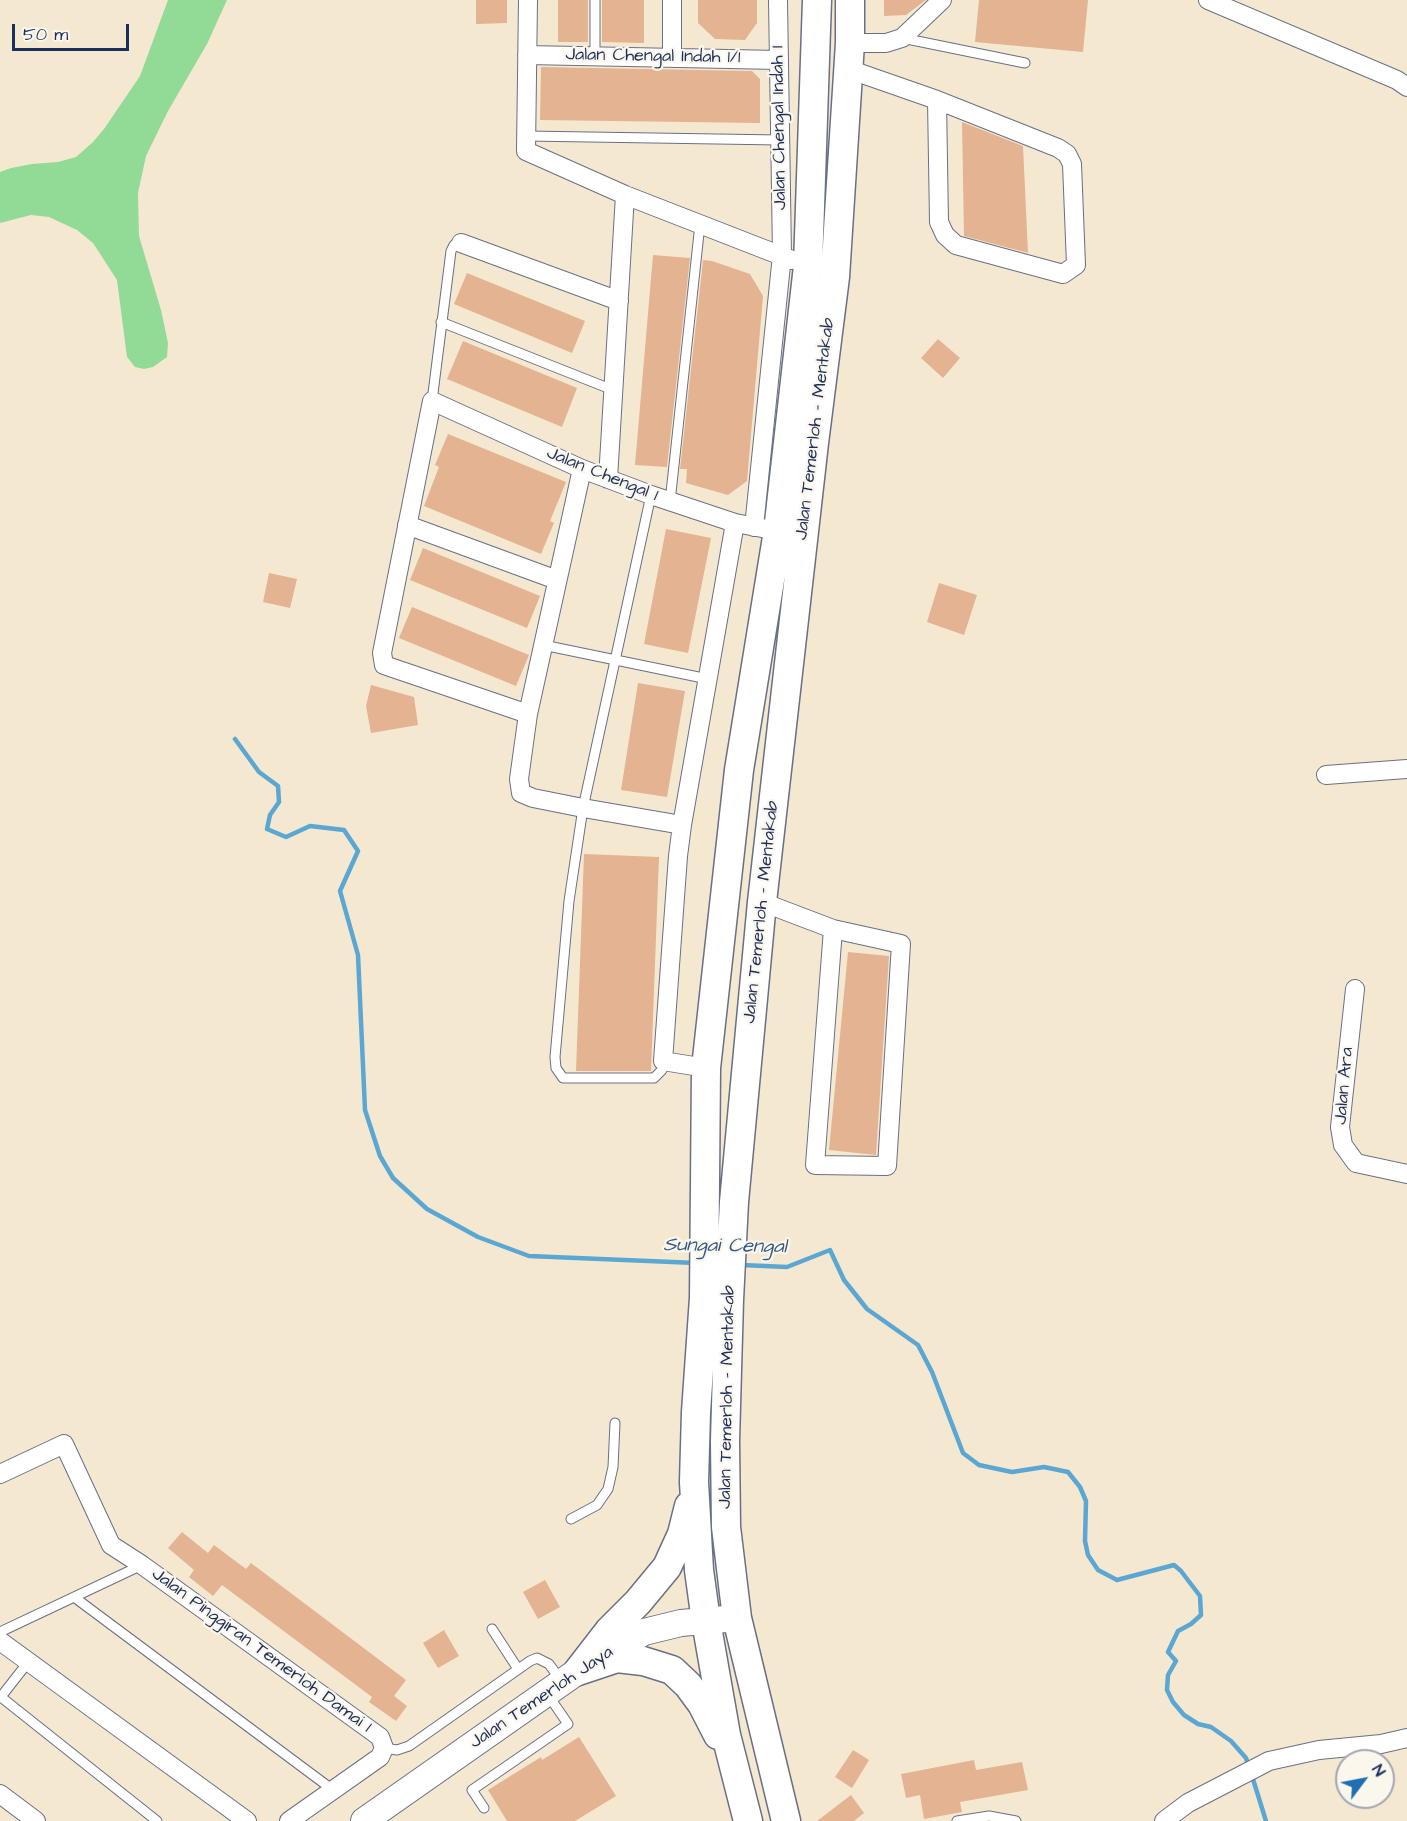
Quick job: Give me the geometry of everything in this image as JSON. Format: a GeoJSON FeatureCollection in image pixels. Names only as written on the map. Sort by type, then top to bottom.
{"type":"FeatureCollection","features":[{"type":"Feature","properties":{"kind":"main road","name":"Jalan Temerloh - Mentakab"},"geometry":{"type":"LineString","coordinates":[[786,1821],[737,1618],[726,1527],[725,1441],[717,1299],[720,1209],[706,1068],[795,261],[817,0]]}},
{"type":"Feature","properties":{"kind":"main road","name":"Jalan Temerloh - Mentakab"},"geometry":{"type":"LineString","coordinates":[[720,1209],[750,1035],[762,902],[835,277],[849,56],[850,0]]}},
{"type":"Feature","properties":{"kind":"main road"},"geometry":{"type":"LineString","coordinates":[[710,1030],[750,1035]]}},
{"type":"Feature","properties":{"kind":"main road","name":"Jalan Temerloh - Mentakab"},"geometry":{"type":"LineString","coordinates":[[717,1299],[696,1412],[694,1482],[699,1570],[726,1735],[748,1821]]}},
{"type":"Feature","properties":{"kind":"main road"},"geometry":{"type":"LineString","coordinates":[[562,1682],[638,1602],[666,1567],[682,1534],[694,1482]]}},
{"type":"Feature","properties":{"kind":"main road"},"geometry":{"type":"LineString","coordinates":[[562,1682],[617,1658],[643,1661],[672,1670],[688,1685],[702,1704],[734,1769]]}},
{"type":"Feature","properties":{"kind":"main road"},"geometry":{"type":"LineString","coordinates":[[734,1769],[737,1733],[741,1726],[747,1723],[754,1725],[765,1736]]}},
{"type":"Feature","properties":{"kind":"street"},"geometry":{"type":"LineString","coordinates":[[528,0],[526,151],[625,195],[795,261]]}},
{"type":"Feature","properties":{"kind":"street"},"geometry":{"type":"LineString","coordinates":[[672,0],[672,58]]}},
{"type":"Feature","properties":{"kind":"street","name":"Jalan Chengal Indah 1"},"geometry":{"type":"LineString","coordinates":[[778,0],[780,140],[795,261]]}},
{"type":"Feature","properties":{"kind":"street"},"geometry":{"type":"LineString","coordinates":[[849,56],[902,38],[942,0]]}},
{"type":"Feature","properties":{"kind":"street"},"geometry":{"type":"LineString","coordinates":[[1208,0],[1396,80],[1407,87]]}},
{"type":"Feature","properties":{"kind":"street","name":"Jalan Chengal Indah 1/1"},"geometry":{"type":"LineString","coordinates":[[527,55],[779,60]]}},
{"type":"Feature","properties":{"kind":"street"},"geometry":{"type":"LineString","coordinates":[[849,56],[937,100],[1058,148],[1067,154],[1072,164],[1076,266],[1063,274],[956,245],[945,235],[939,222],[937,100]]}},
{"type":"Feature","properties":{"kind":"street"},"geometry":{"type":"LineString","coordinates":[[608,479],[625,195]]}},
{"type":"Feature","properties":{"kind":"street"},"geometry":{"type":"LineString","coordinates":[[461,243],[619,301]]}},
{"type":"Feature","properties":{"kind":"street"},"geometry":{"type":"LineString","coordinates":[[432,401],[382,653],[384,665],[528,714]]}},
{"type":"Feature","properties":{"kind":"street","name":"Jalan Chengal 1"},"geometry":{"type":"LineString","coordinates":[[432,401],[608,479],[735,523],[766,529]]}},
{"type":"Feature","properties":{"kind":"street"},"geometry":{"type":"LineString","coordinates":[[582,469],[528,714],[519,778],[521,793],[533,798],[583,808],[682,825]]}},
{"type":"Feature","properties":{"kind":"street"},"geometry":{"type":"LineString","coordinates":[[706,1068],[663,1061],[682,825],[735,523]]}},
{"type":"Feature","properties":{"kind":"street"},"geometry":{"type":"LineString","coordinates":[[407,525],[556,580]]}},
{"type":"Feature","properties":{"kind":"street"},"geometry":{"type":"LineString","coordinates":[[1326,775],[1407,769]]}},
{"type":"Feature","properties":{"kind":"street"},"geometry":{"type":"LineString","coordinates":[[762,902],[833,929],[901,944],[887,1167],[815,1165],[833,929]]}},
{"type":"Feature","properties":{"kind":"street","name":"Jalan Ara"},"geometry":{"type":"LineString","coordinates":[[1355,989],[1340,1127],[1343,1145],[1356,1163],[1407,1174]]}},
{"type":"Feature","properties":{"kind":"street","name":"Jalan Pinggiran Temerloh Damai 1"},"geometry":{"type":"LineString","coordinates":[[0,1474],[64,1444],[111,1545],[142,1564],[382,1742]]}},
{"type":"Feature","properties":{"kind":"street","name":"Jalan Temerloh Jaya"},"geometry":{"type":"LineString","coordinates":[[364,1821],[562,1682],[644,1632],[681,1623],[737,1618]]}},
{"type":"Feature","properties":{"kind":"street"},"geometry":{"type":"LineString","coordinates":[[0,1641],[247,1821]]}},
{"type":"Feature","properties":{"kind":"street"},"geometry":{"type":"LineString","coordinates":[[1164,1821],[1188,1803],[1269,1761],[1319,1750],[1381,1744],[1407,1738]]}},
{"type":"Feature","properties":{"kind":"street"},"geometry":{"type":"LineString","coordinates":[[288,1821],[380,1757],[382,1742]]}},
{"type":"Feature","properties":{"kind":"street"},"geometry":{"type":"LineString","coordinates":[[1381,1744],[1407,1753]]}},
{"type":"Feature","properties":{"kind":"street"},"geometry":{"type":"LineString","coordinates":[[0,1794],[36,1821]]}},
{"type":"Feature","properties":{"kind":"lane"},"geometry":{"type":"LineString","coordinates":[[595,0],[595,56]]}},
{"type":"Feature","properties":{"kind":"lane"},"geometry":{"type":"LineString","coordinates":[[902,38],[1026,63]]}},
{"type":"Feature","properties":{"kind":"lane"},"geometry":{"type":"LineString","coordinates":[[526,136],[780,140]]}},
{"type":"Feature","properties":{"kind":"lane"},"geometry":{"type":"LineString","coordinates":[[670,502],[700,224]]}},
{"type":"Feature","properties":{"kind":"lane"},"geometry":{"type":"LineString","coordinates":[[432,401],[451,250],[454,245],[461,243]]}},
{"type":"Feature","properties":{"kind":"lane"},"geometry":{"type":"LineString","coordinates":[[441,322],[613,390]]}},
{"type":"Feature","properties":{"kind":"lane"},"geometry":{"type":"LineString","coordinates":[[651,495],[583,808],[567,912],[557,1022],[556,1068],[563,1078],[654,1078],[662,1070],[663,1061]]}},
{"type":"Feature","properties":{"kind":"lane"},"geometry":{"type":"LineString","coordinates":[[543,645],[708,679]]}},
{"type":"Feature","properties":{"kind":"lane"},"geometry":{"type":"LineString","coordinates":[[570,1519],[597,1504],[608,1489],[613,1467],[615,1423]]}},
{"type":"Feature","properties":{"kind":"lane"},"geometry":{"type":"LineString","coordinates":[[0,1632],[142,1564]]}},
{"type":"Feature","properties":{"kind":"lane"},"geometry":{"type":"LineString","coordinates":[[74,1597],[333,1790]]}},
{"type":"Feature","properties":{"kind":"lane"},"geometry":{"type":"LineString","coordinates":[[492,1629],[518,1669]]}},
{"type":"Feature","properties":{"kind":"lane"},"geometry":{"type":"LineString","coordinates":[[382,1742],[397,1750],[409,1746],[518,1669],[537,1658],[549,1664],[562,1682],[568,1724],[472,1790],[484,1808]]}},
{"type":"Feature","properties":{"kind":"lane"},"geometry":{"type":"LineString","coordinates":[[29,1661],[1,1698],[157,1821]]}},
{"type":"Feature","properties":{"kind":"lane"},"geometry":{"type":"LineString","coordinates":[[957,1821],[989,1816],[1016,1821]]}},
{"type":"Feature","properties":{"kind":"green space"},"geometry":{"type":"Polygon","coordinates":[[[168,0],[227,0],[207,44],[168,111],[146,156],[138,193],[139,236],[161,310],[168,343],[167,357],[153,367],[144,369],[135,367],[127,357],[117,280],[93,243],[77,230],[49,217],[31,215],[0,223],[0,172],[76,157],[93,142],[140,76],[168,0]]]}},
{"type":"Feature","properties":{"kind":"building"},"geometry":{"type":"Polygon","coordinates":[[[476,0],[507,0],[507,23],[476,24],[476,0]]]}},
{"type":"Feature","properties":{"kind":"building"},"geometry":{"type":"Polygon","coordinates":[[[558,0],[588,0],[588,42],[558,42],[558,0]]]}},
{"type":"Feature","properties":{"kind":"building"},"geometry":{"type":"Polygon","coordinates":[[[602,0],[644,0],[644,43],[602,42],[602,0]]]}},
{"type":"Feature","properties":{"kind":"building"},"geometry":{"type":"Polygon","coordinates":[[[698,0],[757,0],[757,23],[745,40],[715,39],[698,23],[698,0]]]}},
{"type":"Feature","properties":{"kind":"building"},"geometry":{"type":"Polygon","coordinates":[[[884,0],[926,0],[906,15],[884,16],[884,0]]]}},
{"type":"Feature","properties":{"kind":"building"},"geometry":{"type":"Polygon","coordinates":[[[979,0],[1088,0],[1083,52],[975,42],[979,0]]]}},
{"type":"Feature","properties":{"kind":"building"},"geometry":{"type":"Polygon","coordinates":[[[541,67],[752,71],[760,79],[760,123],[540,120],[541,67]]]}},
{"type":"Feature","properties":{"kind":"building"},"geometry":{"type":"Polygon","coordinates":[[[962,122],[1023,146],[1028,253],[964,236],[962,122]]]}},
{"type":"Feature","properties":{"kind":"building"},"geometry":{"type":"Polygon","coordinates":[[[653,255],[690,258],[667,467],[635,465],[653,255]]]}},
{"type":"Feature","properties":{"kind":"building"},"geometry":{"type":"Polygon","coordinates":[[[703,260],[750,274],[763,296],[747,481],[728,495],[686,483],[687,469],[680,469],[703,260]]]}},
{"type":"Feature","properties":{"kind":"building"},"geometry":{"type":"Polygon","coordinates":[[[467,273],[585,321],[572,353],[454,304],[467,273]]]}},
{"type":"Feature","properties":{"kind":"building"},"geometry":{"type":"Polygon","coordinates":[[[938,339],[960,358],[943,378],[921,358],[938,339]]]}},
{"type":"Feature","properties":{"kind":"building"},"geometry":{"type":"Polygon","coordinates":[[[463,341],[577,388],[562,427],[447,379],[463,341]]]}},
{"type":"Feature","properties":{"kind":"building"},"geometry":{"type":"Polygon","coordinates":[[[448,434],[566,482],[550,521],[554,523],[541,554],[424,506],[439,467],[435,465],[448,434]]]}},
{"type":"Feature","properties":{"kind":"building"},"geometry":{"type":"Polygon","coordinates":[[[666,529],[711,538],[688,653],[644,644],[666,529]]]}},
{"type":"Feature","properties":{"kind":"building"},"geometry":{"type":"Polygon","coordinates":[[[423,548],[540,596],[527,628],[410,580],[423,548]]]}},
{"type":"Feature","properties":{"kind":"building"},"geometry":{"type":"Polygon","coordinates":[[[269,573],[297,579],[290,608],[263,602],[269,573]]]}},
{"type":"Feature","properties":{"kind":"building"},"geometry":{"type":"Polygon","coordinates":[[[939,583],[977,595],[964,635],[927,622],[939,583]]]}},
{"type":"Feature","properties":{"kind":"building"},"geometry":{"type":"Polygon","coordinates":[[[412,607],[529,655],[516,686],[399,638],[412,607]]]}},
{"type":"Feature","properties":{"kind":"building"},"geometry":{"type":"Polygon","coordinates":[[[638,683],[685,691],[667,797],[621,790],[638,683]]]}},
{"type":"Feature","properties":{"kind":"building"},"geometry":{"type":"Polygon","coordinates":[[[371,685],[414,697],[418,725],[371,733],[366,706],[371,685]]]}},
{"type":"Feature","properties":{"kind":"building"},"geometry":{"type":"Polygon","coordinates":[[[584,854],[659,857],[651,1071],[576,1071],[584,854]]]}},
{"type":"Feature","properties":{"kind":"building"},"geometry":{"type":"Polygon","coordinates":[[[848,952],[889,956],[876,1155],[829,1150],[848,952]]]}},
{"type":"Feature","properties":{"kind":"building"},"geometry":{"type":"Polygon","coordinates":[[[182,1532],[208,1553],[214,1545],[246,1569],[251,1563],[406,1680],[394,1696],[407,1706],[396,1721],[369,1702],[372,1697],[222,1585],[213,1596],[189,1577],[194,1570],[168,1548],[182,1532]]]}},
{"type":"Feature","properties":{"kind":"building"},"geometry":{"type":"Polygon","coordinates":[[[545,1580],[560,1607],[538,1619],[523,1592],[545,1580]]]}},
{"type":"Feature","properties":{"kind":"building"},"geometry":{"type":"Polygon","coordinates":[[[444,1630],[459,1656],[438,1668],[423,1643],[444,1630]]]}},
{"type":"Feature","properties":{"kind":"building"},"geometry":{"type":"Polygon","coordinates":[[[579,1737],[616,1796],[575,1821],[507,1821],[488,1790],[541,1757],[542,1760],[579,1737]]]}},
{"type":"Feature","properties":{"kind":"building"},"geometry":{"type":"Polygon","coordinates":[[[853,1750],[869,1760],[852,1788],[835,1777],[853,1750]]]}},
{"type":"Feature","properties":{"kind":"building"},"geometry":{"type":"Polygon","coordinates":[[[974,1760],[976,1770],[1022,1762],[1028,1790],[960,1802],[962,1812],[924,1819],[920,1795],[906,1798],[901,1774],[974,1760]]]}},
{"type":"Feature","properties":{"kind":"building"},"geometry":{"type":"Polygon","coordinates":[[[851,1795],[864,1813],[854,1821],[817,1821],[851,1795]]]}},
{"type":"Feature","properties":{"kind":"waterway","name":"Sungai Cengal"},"geometry":{"type":"LineString","coordinates":[[235,739],[259,772],[278,786],[279,802],[270,815],[267,829],[286,837],[310,826],[344,830],[358,851],[340,891],[358,955],[365,1110],[380,1156],[393,1178],[427,1209],[478,1237],[529,1256],[696,1263]]}},
{"type":"Feature","properties":{"kind":"waterway","name":"Sungai Cengal"},"geometry":{"type":"LineString","coordinates":[[741,1265],[787,1267],[830,1250],[844,1280],[867,1309],[918,1345],[932,1372],[963,1453],[979,1465],[1012,1472],[1044,1467],[1068,1472],[1080,1487],[1086,1501],[1085,1541],[1088,1555],[1098,1570],[1117,1580],[1174,1565],[1181,1571],[1200,1596],[1201,1615],[1178,1631],[1168,1652],[1176,1661],[1168,1675],[1167,1690],[1184,1715],[1198,1724],[1211,1727],[1231,1741],[1246,1758],[1249,1768]]}},
{"type":"Feature","properties":{"kind":"waterway","name":"Sungai Cengal"},"geometry":{"type":"LineString","coordinates":[[1252,1776],[1266,1821]]}}]}
